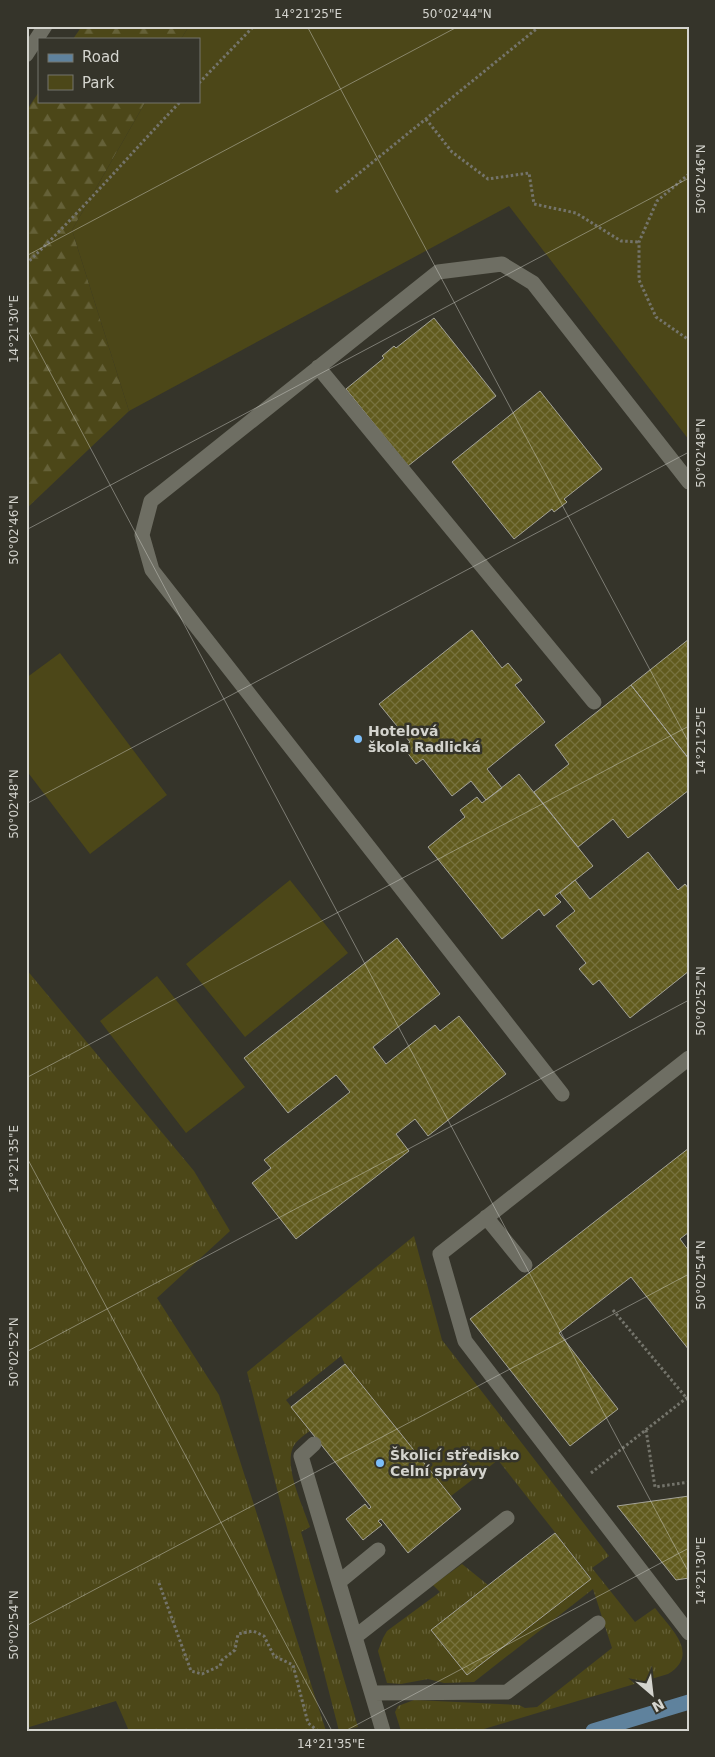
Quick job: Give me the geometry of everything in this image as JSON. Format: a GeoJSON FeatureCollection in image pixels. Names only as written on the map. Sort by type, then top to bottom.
{"type":"FeatureCollection","features":[{"type":"Feature","properties":{"kind":"main road"},"geometry":{"type":"LineString","coordinates":[[593,1731],[689,1702]]}},
{"type":"Feature","properties":{"kind":"street"},"geometry":{"type":"LineString","coordinates":[[26,56],[45,26]]}},
{"type":"Feature","properties":{"kind":"street"},"geometry":{"type":"LineString","coordinates":[[562,1094],[152,570],[142,535],[151,501],[438,272],[502,264],[533,283],[689,482]]}},
{"type":"Feature","properties":{"kind":"street"},"geometry":{"type":"LineString","coordinates":[[318,367],[594,702]]}},
{"type":"Feature","properties":{"kind":"street"},"geometry":{"type":"LineString","coordinates":[[689,1058],[440,1254],[465,1341],[689,1633]]}},
{"type":"Feature","properties":{"kind":"street"},"geometry":{"type":"LineString","coordinates":[[486,1217],[525,1265]]}},
{"type":"Feature","properties":{"kind":"street"},"geometry":{"type":"LineString","coordinates":[[314,1444],[301,1456],[383,1731]]}},
{"type":"Feature","properties":{"kind":"street"},"geometry":{"type":"LineString","coordinates":[[356,1637],[507,1518]]}},
{"type":"Feature","properties":{"kind":"street"},"geometry":{"type":"LineString","coordinates":[[339,1582],[378,1550]]}},
{"type":"Feature","properties":{"kind":"street"},"geometry":{"type":"LineString","coordinates":[[372,1692],[507,1692],[598,1623]]}},
{"type":"Feature","properties":{"kind":"path"},"geometry":{"type":"LineString","coordinates":[[200,82],[254,26]]}},
{"type":"Feature","properties":{"kind":"path"},"geometry":{"type":"LineString","coordinates":[[336,192],[540,26]]}},
{"type":"Feature","properties":{"kind":"path"},"geometry":{"type":"LineString","coordinates":[[26,264],[49,243],[180,102]]}},
{"type":"Feature","properties":{"kind":"path"},"geometry":{"type":"LineString","coordinates":[[426,119],[452,152],[488,179],[529,173],[534,204],[576,213],[621,241],[639,242]]}},
{"type":"Feature","properties":{"kind":"path"},"geometry":{"type":"LineString","coordinates":[[689,174],[657,202],[639,242],[639,280],[656,317],[689,340]]}},
{"type":"Feature","properties":{"kind":"path"},"geometry":{"type":"LineString","coordinates":[[588,1476],[688,1399],[613,1310]]}},
{"type":"Feature","properties":{"kind":"path"},"geometry":{"type":"LineString","coordinates":[[646,1430],[655,1487],[689,1482]]}},
{"type":"Feature","properties":{"kind":"path"},"geometry":{"type":"LineString","coordinates":[[159,1583],[191,1671],[202,1674],[220,1666],[222,1660],[235,1650],[238,1634],[253,1631],[264,1636],[274,1656],[293,1665],[308,1723],[318,1731]]}},
{"type":"Feature","properties":{"kind":"green space"},"geometry":{"type":"Polygon","coordinates":[[[82,26],[189,26],[182,38],[74,38],[82,26]]]}},
{"type":"Feature","properties":{"kind":"green space"},"geometry":{"type":"Polygon","coordinates":[[[189,26],[689,26],[689,440],[509,206],[129,411],[72,230],[145,102],[200,102],[200,38],[182,38],[189,26]]]}},
{"type":"Feature","properties":{"kind":"green space"},"geometry":{"type":"Polygon","coordinates":[[[38,93],[38,102],[145,102],[72,230],[129,411],[26,509],[26,111],[38,93]]]}},
{"type":"Feature","properties":{"kind":"green space"},"geometry":{"type":"Polygon","coordinates":[[[60,653],[167,795],[90,854],[26,770],[26,678],[60,653]]]}},
{"type":"Feature","properties":{"kind":"green space"},"geometry":{"type":"Polygon","coordinates":[[[290,880],[348,953],[245,1037],[186,964],[290,880]]]}},
{"type":"Feature","properties":{"kind":"green space"},"geometry":{"type":"Polygon","coordinates":[[[26,969],[194,1171],[230,1231],[157,1298],[219,1395],[326,1731],[129,1731],[116,1701],[26,1728],[26,969]]]}},
{"type":"Feature","properties":{"kind":"green space"},"geometry":{"type":"Polygon","coordinates":[[[157,976],[245,1087],[186,1133],[100,1021],[157,976]]]}},
{"type":"Feature","properties":{"kind":"green space"},"geometry":{"type":"Polygon","coordinates":[[[414,1236],[442,1340],[609,1556],[592,1568],[635,1622],[655,1608],[674,1632],[682,1650],[682,1658],[678,1666],[668,1674],[477,1731],[401,1731],[395,1712],[398,1706],[414,1700],[519,1705],[525,1708],[537,1707],[612,1648],[593,1589],[474,1682],[444,1683],[428,1679],[401,1684],[387,1683],[378,1651],[387,1631],[440,1592],[433,1585],[462,1564],[488,1585],[431,1630],[467,1675],[591,1578],[498,1460],[451,1496],[345,1364],[341,1356],[286,1400],[310,1431],[295,1444],[291,1456],[293,1476],[310,1527],[301,1532],[358,1727],[339,1731],[247,1372],[414,1236]]]}},
{"type":"Feature","properties":{"kind":"building"},"geometry":{"type":"Polygon","coordinates":[[[434,318],[496,396],[408,466],[346,389],[384,358],[382,356],[394,346],[396,348],[434,318]]]}},
{"type":"Feature","properties":{"kind":"building"},"geometry":{"type":"Polygon","coordinates":[[[540,391],[602,469],[564,499],[567,502],[554,512],[552,509],[514,539],[452,462],[540,391]]]}},
{"type":"Feature","properties":{"kind":"building"},"geometry":{"type":"Polygon","coordinates":[[[472,630],[502,668],[508,663],[522,680],[515,685],[545,722],[487,769],[502,788],[486,800],[471,781],[452,796],[423,759],[416,764],[403,747],[410,742],[379,704],[472,630]]]}},
{"type":"Feature","properties":{"kind":"building"},"geometry":{"type":"Polygon","coordinates":[[[689,639],[689,759],[631,685],[689,639]]]}},
{"type":"Feature","properties":{"kind":"building"},"geometry":{"type":"Polygon","coordinates":[[[631,685],[689,759],[689,790],[628,838],[613,819],[578,847],[534,792],[569,764],[555,745],[631,685]]]}},
{"type":"Feature","properties":{"kind":"building"},"geometry":{"type":"Polygon","coordinates":[[[519,774],[593,866],[555,896],[561,902],[544,916],[539,909],[502,939],[428,847],[465,817],[460,810],[477,797],[482,803],[519,774]]]}},
{"type":"Feature","properties":{"kind":"building"},"geometry":{"type":"Polygon","coordinates":[[[648,852],[678,890],[685,884],[689,889],[689,971],[630,1018],[599,980],[593,985],[579,969],[586,963],[556,926],[575,911],[560,893],[575,880],[590,899],[648,852]]]}},
{"type":"Feature","properties":{"kind":"building"},"geometry":{"type":"Polygon","coordinates":[[[397,938],[440,994],[373,1047],[386,1064],[435,1025],[440,1031],[459,1016],[506,1074],[428,1136],[415,1119],[396,1134],[409,1151],[296,1239],[252,1183],[271,1168],[264,1160],[350,1092],[336,1075],[288,1113],[244,1058],[397,938]]]}},
{"type":"Feature","properties":{"kind":"building"},"geometry":{"type":"Polygon","coordinates":[[[689,1148],[689,1232],[680,1239],[689,1251],[689,1350],[631,1277],[559,1333],[618,1409],[570,1446],[470,1319],[689,1148]]]}},
{"type":"Feature","properties":{"kind":"building","name":"Školicí středisko Celní správy"},"geometry":{"type":"Polygon","coordinates":[[[345,1364],[461,1509],[408,1553],[381,1519],[378,1521],[382,1525],[363,1540],[346,1519],[365,1504],[369,1509],[371,1507],[291,1407],[345,1364]]]}},
{"type":"Feature","properties":{"kind":"building"},"geometry":{"type":"Polygon","coordinates":[[[689,1496],[689,1578],[676,1580],[617,1506],[689,1496]]]}},
{"type":"Feature","properties":{"kind":"building"},"geometry":{"type":"Polygon","coordinates":[[[555,1533],[591,1579],[467,1675],[431,1630],[555,1533]]]}},
{"type":"Feature","properties":{"kind":"place","name":"Hotelová škola Radlická"},"geometry":{"type":"Point","coordinates":[358,739]}},
{"type":"Feature","properties":{"kind":"place","name":"Školicí středisko Celní správy"},"geometry":{"type":"Point","coordinates":[380,1463]}}]}
